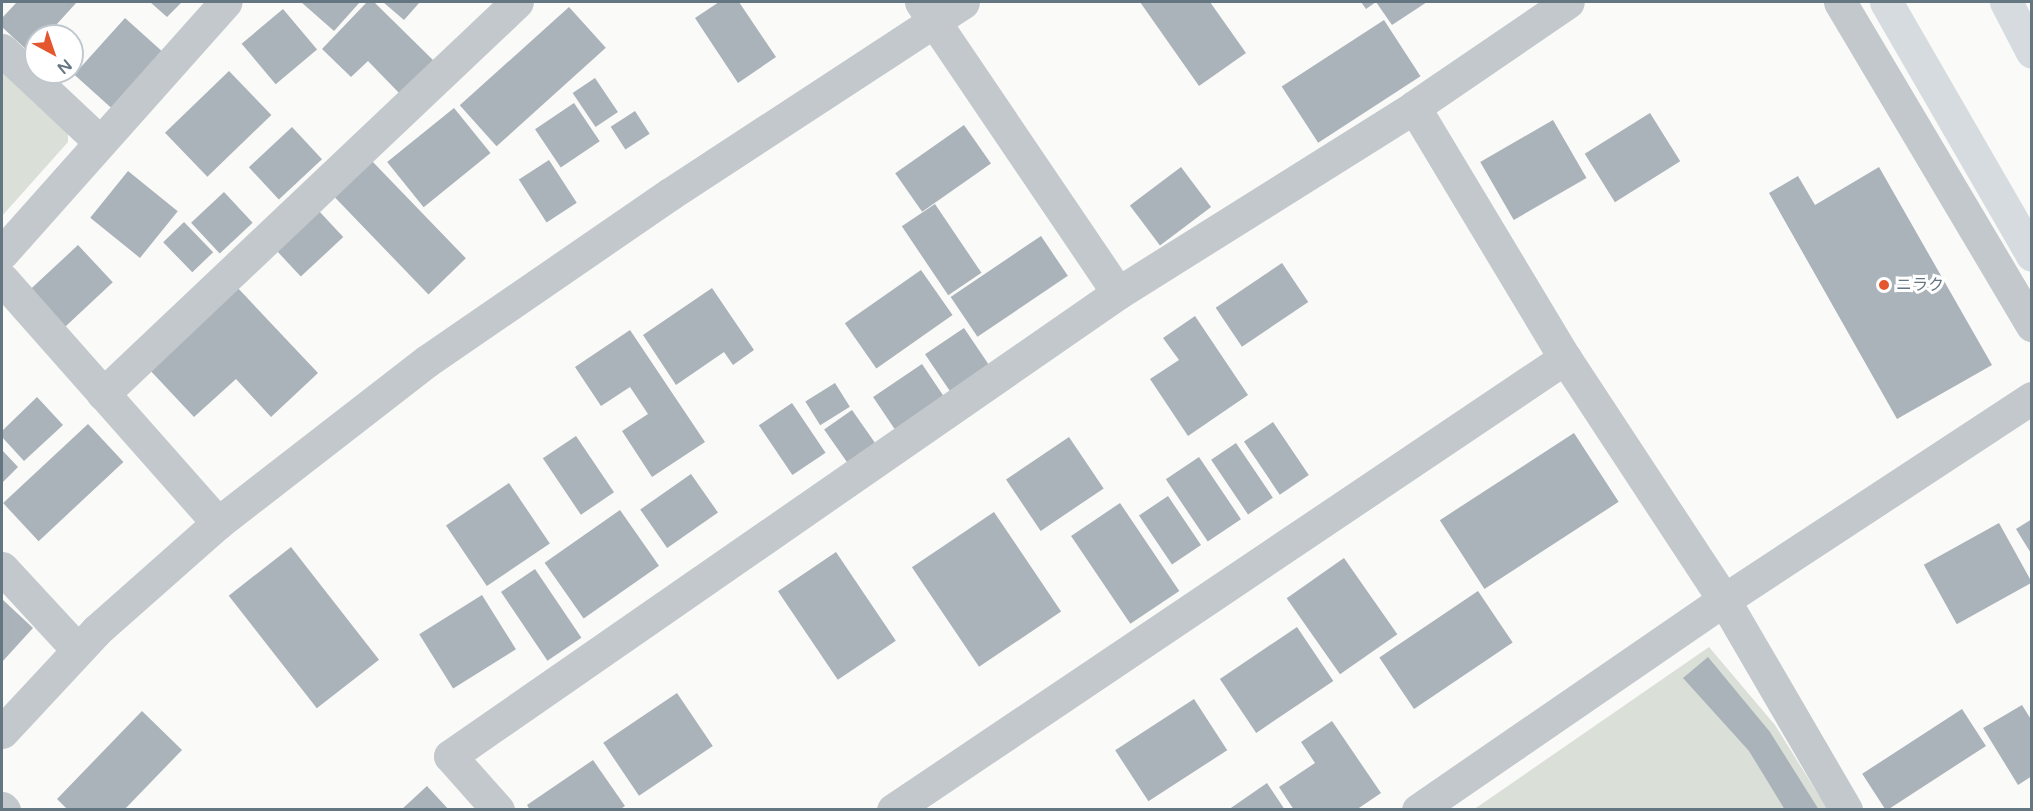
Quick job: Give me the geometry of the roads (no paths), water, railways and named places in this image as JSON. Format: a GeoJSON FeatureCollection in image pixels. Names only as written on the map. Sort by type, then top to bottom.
{"type":"FeatureCollection","features":[{"type":"Feature","properties":{"kind":"highway"},"geometry":{"type":"LineString","coordinates":[[1886,2],[2031,255]]}},
{"type":"Feature","properties":{"kind":"highway"},"geometry":{"type":"LineString","coordinates":[[2006,2],[2031,52]]}},
{"type":"Feature","properties":{"kind":"street"},"geometry":{"type":"LineString","coordinates":[[2,253],[99,141],[226,2]]}},
{"type":"Feature","properties":{"kind":"street"},"geometry":{"type":"LineString","coordinates":[[103,394],[517,2]]}},
{"type":"Feature","properties":{"kind":"street"},"geometry":{"type":"LineString","coordinates":[[2,732],[78,650],[218,523],[427,361],[928,11],[963,2]]}},
{"type":"Feature","properties":{"kind":"street"},"geometry":{"type":"LineString","coordinates":[[498,810],[450,756],[1118,293],[1414,107],[1568,2]]}},
{"type":"Feature","properties":{"kind":"street"},"geometry":{"type":"LineString","coordinates":[[1840,2],[2031,325]]}},
{"type":"Feature","properties":{"kind":"street"},"geometry":{"type":"LineString","coordinates":[[928,11],[1118,293]]}},
{"type":"Feature","properties":{"kind":"street"},"geometry":{"type":"LineString","coordinates":[[2,50],[99,141]]}},
{"type":"Feature","properties":{"kind":"street"},"geometry":{"type":"LineString","coordinates":[[1414,107],[1565,358],[1724,600],[1846,810]]}},
{"type":"Feature","properties":{"kind":"street"},"geometry":{"type":"LineString","coordinates":[[2,279],[218,523]]}},
{"type":"Feature","properties":{"kind":"street"},"geometry":{"type":"LineString","coordinates":[[893,810],[1565,358]]}},
{"type":"Feature","properties":{"kind":"street"},"geometry":{"type":"LineString","coordinates":[[1418,810],[1724,600],[2031,398]]}},
{"type":"Feature","properties":{"kind":"street"},"geometry":{"type":"LineString","coordinates":[[2,568],[78,650]]}},
{"type":"Feature","properties":{"kind":"place","name":"ニラク"},"geometry":{"type":"Point","coordinates":[1884,285]}}]}
